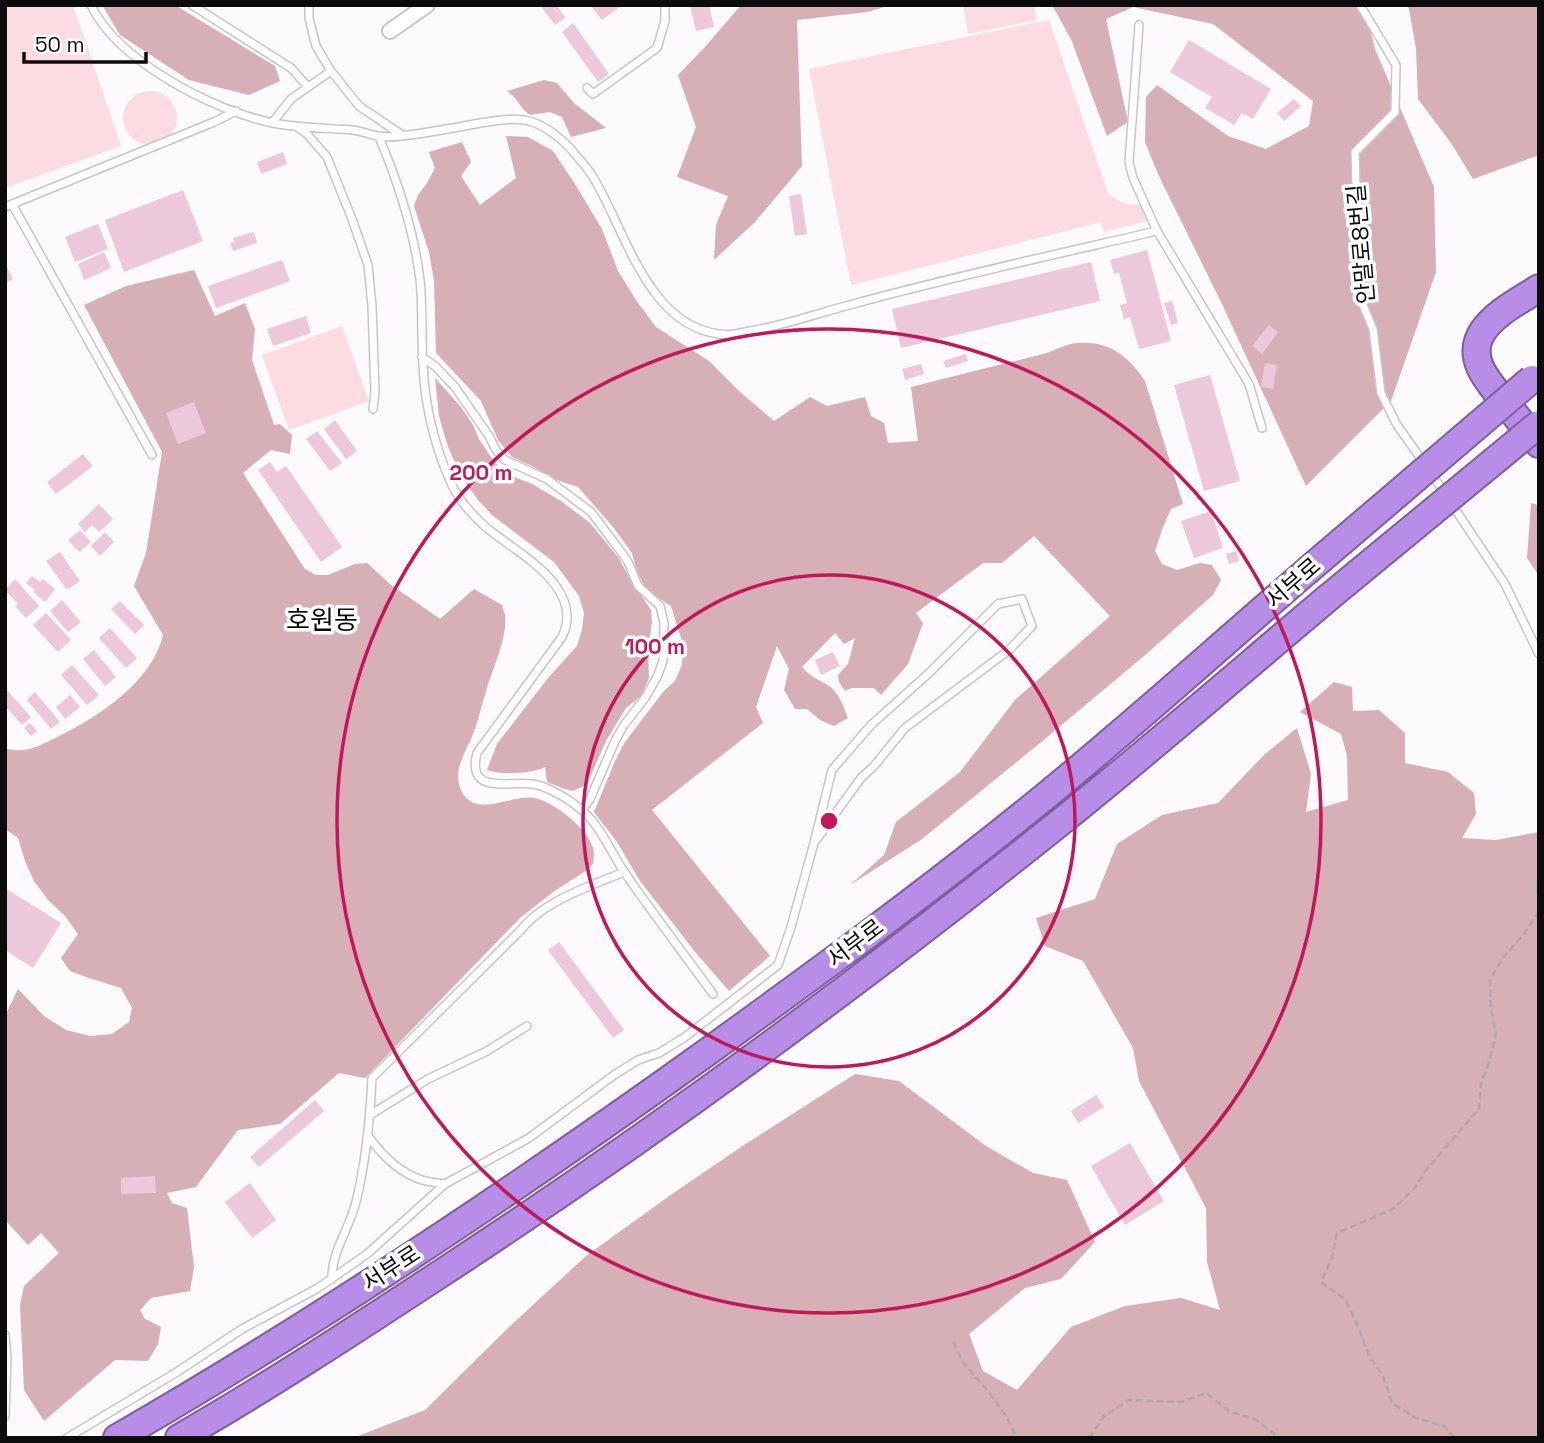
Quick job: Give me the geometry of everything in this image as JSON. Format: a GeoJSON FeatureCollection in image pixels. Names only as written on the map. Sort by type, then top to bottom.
{"type":"FeatureCollection","features":[{"type":"Feature","properties":{"kind":"highway"},"geometry":{"type":"LineString","coordinates":[[1539,288],[1493,320],[1484,329],[1476,348],[1477,360],[1486,379],[1539,444]]}},
{"type":"Feature","properties":{"kind":"highway","name":"서부로"},"geometry":{"type":"LineString","coordinates":[[117,1438],[313,1320],[491,1203],[811,976],[1025,813],[1535,376]]}},
{"type":"Feature","properties":{"kind":"highway","name":"서부로"},"geometry":{"type":"LineString","coordinates":[[179,1438],[340,1340],[502,1234],[632,1145],[844,990],[1045,835],[1539,424]]}},
{"type":"Feature","properties":{"kind":"street"},"geometry":{"type":"LineString","coordinates":[[390,31],[427,5]]}},
{"type":"Feature","properties":{"kind":"lane"},"geometry":{"type":"LineString","coordinates":[[91,5],[111,35],[158,73],[197,97],[272,123],[358,131],[379,136],[402,136],[499,120],[528,121],[550,131],[582,161],[594,179],[642,274],[664,303],[691,325],[722,335],[781,326],[855,303],[963,275],[1157,231]]}},
{"type":"Feature","properties":{"kind":"lane"},"geometry":{"type":"LineString","coordinates":[[192,5],[291,68],[308,87]]}},
{"type":"Feature","properties":{"kind":"lane"},"geometry":{"type":"LineString","coordinates":[[309,5],[309,18],[316,46],[331,71],[359,106],[402,136]]}},
{"type":"Feature","properties":{"kind":"lane"},"geometry":{"type":"LineString","coordinates":[[587,88],[593,94],[657,48],[665,21],[665,5]]}},
{"type":"Feature","properties":{"kind":"lane","name":"안말로8번길"},"geometry":{"type":"LineString","coordinates":[[1360,5],[1396,65],[1395,112],[1355,152],[1358,254],[1363,305],[1373,329],[1381,393],[1396,425],[1505,584],[1539,654]]}},
{"type":"Feature","properties":{"kind":"lane"},"geometry":{"type":"LineString","coordinates":[[1139,25],[1129,162],[1133,178],[1157,231],[1249,384],[1262,428]]}},
{"type":"Feature","properties":{"kind":"lane"},"geometry":{"type":"LineString","coordinates":[[272,123],[292,99],[331,71]]}},
{"type":"Feature","properties":{"kind":"lane"},"geometry":{"type":"LineString","coordinates":[[152,454],[9,205],[236,111]]}},
{"type":"Feature","properties":{"kind":"lane"},"geometry":{"type":"LineString","coordinates":[[296,125],[327,157],[368,265],[375,392],[373,410]]}},
{"type":"Feature","properties":{"kind":"lane"},"geometry":{"type":"LineString","coordinates":[[379,136],[401,195],[420,280],[426,398],[430,425],[443,465],[455,492],[469,511],[543,571],[557,588],[566,606],[567,626],[562,637],[477,753],[475,762],[478,777],[494,784],[533,784],[546,788],[582,810],[713,994]]}},
{"type":"Feature","properties":{"kind":"lane"},"geometry":{"type":"LineString","coordinates":[[422,357],[455,387],[505,460],[547,479],[591,512],[628,562],[638,586],[660,606],[664,624],[663,661],[660,669],[645,698],[615,741],[590,799],[582,810]]}},
{"type":"Feature","properties":{"kind":"lane"},"geometry":{"type":"LineString","coordinates":[[66,1438],[243,1329],[318,1289],[368,1254],[445,1184],[529,1138],[638,1060],[659,1053],[685,1037],[778,965],[814,843],[832,770],[871,725],[928,674],[998,604],[1023,600],[1032,626],[1009,650],[905,728],[861,778],[814,843]]}},
{"type":"Feature","properties":{"kind":"lane"},"geometry":{"type":"LineString","coordinates":[[332,1279],[332,1267],[356,1203],[368,1136],[372,1078],[527,922],[558,902],[624,872]]}},
{"type":"Feature","properties":{"kind":"lane"},"geometry":{"type":"LineString","coordinates":[[370,1115],[428,1079],[487,1051],[527,1026]]}},
{"type":"Feature","properties":{"kind":"lane"},"geometry":{"type":"LineString","coordinates":[[368,1136],[383,1154],[408,1174],[421,1180],[445,1184]]}},
{"type":"Feature","properties":{"kind":"lane"},"geometry":{"type":"LineString","coordinates":[[5,1335],[8,1357],[5,1416]]}},
{"type":"Feature","properties":{"kind":"path"},"geometry":{"type":"LineString","coordinates":[[1539,879],[1539,899]]}},
{"type":"Feature","properties":{"kind":"path"},"geometry":{"type":"LineString","coordinates":[[1454,1438],[1444,1426],[1416,1418],[1392,1403],[1383,1376],[1369,1356],[1345,1299],[1321,1282],[1332,1258],[1337,1233],[1393,1209],[1414,1189],[1427,1169],[1479,1109],[1481,1084],[1496,1033],[1490,1009],[1490,980],[1539,911]]}},
{"type":"Feature","properties":{"kind":"path"},"geometry":{"type":"LineString","coordinates":[[953,1342],[961,1361],[988,1391],[1006,1416],[1017,1438]]}},
{"type":"Feature","properties":{"kind":"path"},"geometry":{"type":"LineString","coordinates":[[1089,1438],[1104,1416],[1129,1400],[1181,1402],[1206,1393],[1229,1411],[1256,1420],[1280,1438]]}},
{"type":"Feature","properties":{"kind":"shaded area"},"geometry":{"type":"Polygon","coordinates":[[[5,5],[73,5],[121,146],[5,188],[5,5]]]}},
{"type":"Feature","properties":{"kind":"shaded area"},"geometry":{"type":"Polygon","coordinates":[[[102,5],[175,5],[275,66],[280,81],[249,95],[189,80],[120,35],[102,5]]]}},
{"type":"Feature","properties":{"kind":"shaded area"},"geometry":{"type":"Polygon","coordinates":[[[741,5],[891,5],[867,12],[797,20],[802,166],[755,222],[714,260],[716,225],[728,196],[677,177],[696,127],[678,75],[741,5]]]}},
{"type":"Feature","properties":{"kind":"shaded area"},"geometry":{"type":"Polygon","coordinates":[[[963,5],[1034,5],[1037,20],[968,34],[963,5]]]}},
{"type":"Feature","properties":{"kind":"shaded area"},"geometry":{"type":"Polygon","coordinates":[[[1052,5],[1364,5],[1375,49],[1434,187],[1436,272],[1391,401],[1306,486],[1145,142],[1146,97],[1157,85],[1228,136],[1266,149],[1309,126],[1313,101],[1213,24],[1133,7],[1106,19],[1128,122],[1107,136],[1071,39],[1052,5]]]}},
{"type":"Feature","properties":{"kind":"shaded area"},"geometry":{"type":"Polygon","coordinates":[[[1407,5],[1539,5],[1539,155],[1473,179],[1451,143],[1418,99],[1416,49],[1407,5]]]}},
{"type":"Feature","properties":{"kind":"shaded area"},"geometry":{"type":"Polygon","coordinates":[[[1049,20],[1108,193],[1124,203],[1142,204],[1147,221],[1104,232],[1101,222],[851,285],[809,69],[1049,20]]]}},
{"type":"Feature","properties":{"kind":"shaded area"},"geometry":{"type":"Polygon","coordinates":[[[544,80],[557,83],[574,103],[606,128],[571,137],[562,117],[550,112],[530,115],[507,91],[544,80]]]}},
{"type":"Feature","properties":{"kind":"shaded area"},"geometry":{"type":"Polygon","coordinates":[[[150,91],[169,99],[177,118],[169,137],[150,145],[131,137],[123,118],[131,99],[150,91]]]}},
{"type":"Feature","properties":{"kind":"shaded area"},"geometry":{"type":"Polygon","coordinates":[[[506,136],[528,137],[553,151],[602,229],[618,271],[656,327],[709,361],[774,421],[810,397],[827,406],[865,397],[871,416],[884,423],[888,443],[918,441],[911,387],[1043,354],[1074,343],[1100,345],[1118,352],[1145,381],[1183,504],[1171,509],[1155,551],[1162,564],[1177,570],[1200,563],[1212,565],[1221,580],[1213,595],[1040,743],[922,839],[850,885],[884,855],[896,822],[960,772],[1015,700],[1110,616],[1034,536],[1002,563],[983,563],[916,613],[923,623],[908,664],[881,695],[874,688],[852,688],[845,691],[838,675],[848,664],[855,638],[844,644],[835,633],[802,667],[830,687],[840,699],[848,718],[834,726],[820,720],[807,709],[795,709],[784,690],[789,669],[777,646],[756,707],[763,723],[652,810],[770,956],[729,991],[640,881],[617,842],[594,812],[625,742],[663,692],[675,681],[682,665],[683,645],[671,606],[646,590],[632,553],[578,487],[557,480],[512,457],[498,440],[481,401],[436,353],[434,281],[429,252],[414,206],[435,168],[429,152],[462,142],[471,162],[461,176],[480,205],[516,178],[506,136]]]}},
{"type":"Feature","properties":{"kind":"shaded area"},"geometry":{"type":"Polygon","coordinates":[[[194,270],[215,316],[245,303],[255,329],[252,360],[274,425],[280,424],[292,435],[290,454],[271,450],[243,473],[305,569],[316,575],[328,575],[355,564],[367,563],[390,584],[440,619],[474,589],[502,605],[505,623],[502,642],[475,728],[459,768],[461,790],[467,799],[484,805],[525,798],[534,798],[550,804],[575,822],[587,836],[593,848],[593,864],[520,918],[365,1078],[339,1073],[280,1124],[238,1130],[196,1187],[167,1193],[172,1203],[187,1208],[194,1267],[190,1291],[151,1298],[140,1310],[145,1319],[161,1327],[158,1344],[148,1361],[115,1360],[44,1421],[24,1390],[20,1305],[24,1286],[59,1253],[41,1233],[28,1245],[5,1220],[5,1016],[18,989],[44,1016],[66,1030],[90,1036],[112,1034],[129,1022],[132,1008],[121,988],[70,971],[61,958],[78,934],[34,881],[18,838],[5,829],[5,749],[26,750],[35,747],[89,720],[136,682],[157,652],[163,635],[134,586],[146,553],[162,452],[84,305],[126,286],[194,270]]]}},
{"type":"Feature","properties":{"kind":"shaded area"},"geometry":{"type":"Polygon","coordinates":[[[342,326],[369,401],[289,430],[262,355],[342,326]]]}},
{"type":"Feature","properties":{"kind":"shaded area"},"geometry":{"type":"Polygon","coordinates":[[[435,378],[461,407],[495,463],[561,501],[590,523],[618,557],[651,610],[649,678],[642,695],[626,708],[606,741],[587,784],[573,791],[547,782],[545,767],[516,773],[487,770],[497,744],[548,678],[577,646],[584,613],[579,596],[554,562],[492,515],[462,478],[448,447],[439,416],[435,378]]]}},
{"type":"Feature","properties":{"kind":"shaded area"},"geometry":{"type":"Polygon","coordinates":[[[1531,503],[1539,505],[1539,576],[1527,558],[1531,503]]]}},
{"type":"Feature","properties":{"kind":"shaded area"},"geometry":{"type":"Polygon","coordinates":[[[1334,682],[1352,687],[1353,711],[1379,710],[1405,733],[1405,763],[1448,772],[1474,793],[1476,814],[1462,838],[1496,840],[1539,832],[1539,1438],[353,1438],[425,1410],[586,1256],[744,1145],[855,1074],[899,1081],[986,1146],[1033,1173],[1067,1180],[1095,1242],[1061,1279],[1025,1288],[969,1334],[983,1371],[1017,1390],[1071,1327],[1125,1306],[1181,1298],[1220,1310],[1207,1262],[1206,1208],[1139,1081],[1133,1048],[1083,961],[1045,946],[1036,918],[1095,899],[1117,844],[1162,815],[1218,803],[1264,755],[1297,728],[1311,774],[1306,812],[1348,800],[1347,756],[1341,734],[1300,712],[1334,682]]]}},
{"type":"Feature","properties":{"kind":"building"},"geometry":{"type":"Polygon","coordinates":[[[540,5],[557,5],[565,18],[555,25],[540,5]]]}},
{"type":"Feature","properties":{"kind":"building"},"geometry":{"type":"Polygon","coordinates":[[[590,5],[622,5],[602,20],[590,5]]]}},
{"type":"Feature","properties":{"kind":"building"},"geometry":{"type":"Polygon","coordinates":[[[690,5],[709,5],[714,27],[696,31],[690,5]]]}},
{"type":"Feature","properties":{"kind":"building"},"geometry":{"type":"Polygon","coordinates":[[[573,23],[609,74],[598,82],[562,32],[573,23]]]}},
{"type":"Feature","properties":{"kind":"building"},"geometry":{"type":"Polygon","coordinates":[[[1189,40],[1271,89],[1253,119],[1242,113],[1234,125],[1205,108],[1212,97],[1170,72],[1189,40]]]}},
{"type":"Feature","properties":{"kind":"building"},"geometry":{"type":"Polygon","coordinates":[[[1294,99],[1301,106],[1284,121],[1277,113],[1294,99]]]}},
{"type":"Feature","properties":{"kind":"building"},"geometry":{"type":"Polygon","coordinates":[[[283,152],[287,164],[261,174],[257,162],[283,152]]]}},
{"type":"Feature","properties":{"kind":"building"},"geometry":{"type":"Polygon","coordinates":[[[183,190],[203,241],[124,272],[105,220],[183,190]]]}},
{"type":"Feature","properties":{"kind":"building"},"geometry":{"type":"Polygon","coordinates":[[[801,194],[807,234],[795,236],[789,196],[801,194]]]}},
{"type":"Feature","properties":{"kind":"building"},"geometry":{"type":"Polygon","coordinates":[[[98,224],[108,249],[75,262],[65,237],[98,224]]]}},
{"type":"Feature","properties":{"kind":"building"},"geometry":{"type":"Polygon","coordinates":[[[254,232],[257,243],[233,251],[230,243],[234,242],[233,238],[254,232]]]}},
{"type":"Feature","properties":{"kind":"building"},"geometry":{"type":"Polygon","coordinates":[[[1147,250],[1171,341],[1139,349],[1130,317],[1124,319],[1120,305],[1127,303],[1119,273],[1114,274],[1110,260],[1147,250]]]}},
{"type":"Feature","properties":{"kind":"building"},"geometry":{"type":"Polygon","coordinates":[[[104,252],[111,268],[84,280],[78,264],[104,252]]]}},
{"type":"Feature","properties":{"kind":"building"},"geometry":{"type":"Polygon","coordinates":[[[282,260],[290,281],[216,308],[208,286],[282,260]]]}},
{"type":"Feature","properties":{"kind":"building"},"geometry":{"type":"Polygon","coordinates":[[[1091,262],[1100,301],[901,348],[892,309],[1091,262]]]}},
{"type":"Feature","properties":{"kind":"building"},"geometry":{"type":"Polygon","coordinates":[[[5,263],[13,279],[5,283],[5,263]]]}},
{"type":"Feature","properties":{"kind":"building"},"geometry":{"type":"Polygon","coordinates":[[[1172,301],[1178,323],[1171,325],[1164,303],[1172,301]]]}},
{"type":"Feature","properties":{"kind":"building"},"geometry":{"type":"Polygon","coordinates":[[[306,316],[311,333],[273,346],[267,329],[306,316]]]}},
{"type":"Feature","properties":{"kind":"building"},"geometry":{"type":"Polygon","coordinates":[[[1269,325],[1278,332],[1262,354],[1252,346],[1269,325]]]}},
{"type":"Feature","properties":{"kind":"building"},"geometry":{"type":"Polygon","coordinates":[[[966,354],[968,361],[946,368],[943,361],[966,354]]]}},
{"type":"Feature","properties":{"kind":"building"},"geometry":{"type":"Polygon","coordinates":[[[1265,363],[1277,365],[1273,389],[1261,387],[1265,363]]]}},
{"type":"Feature","properties":{"kind":"building"},"geometry":{"type":"Polygon","coordinates":[[[921,364],[924,374],[905,380],[902,369],[921,364]]]}},
{"type":"Feature","properties":{"kind":"building"},"geometry":{"type":"Polygon","coordinates":[[[1210,375],[1240,481],[1204,491],[1174,385],[1210,375]]]}},
{"type":"Feature","properties":{"kind":"building"},"geometry":{"type":"Polygon","coordinates":[[[194,402],[206,433],[178,444],[166,413],[194,402]]]}},
{"type":"Feature","properties":{"kind":"building"},"geometry":{"type":"Polygon","coordinates":[[[335,420],[357,451],[346,459],[324,429],[335,420]]]}},
{"type":"Feature","properties":{"kind":"building"},"geometry":{"type":"Polygon","coordinates":[[[317,431],[342,463],[330,471],[306,439],[317,431]]]}},
{"type":"Feature","properties":{"kind":"building"},"geometry":{"type":"Polygon","coordinates":[[[83,454],[93,466],[56,494],[47,482],[83,454]]]}},
{"type":"Feature","properties":{"kind":"building"},"geometry":{"type":"Polygon","coordinates":[[[270,462],[277,472],[286,466],[342,547],[321,562],[258,470],[270,462]]]}},
{"type":"Feature","properties":{"kind":"building"},"geometry":{"type":"Polygon","coordinates":[[[99,504],[113,519],[99,532],[92,525],[85,532],[78,524],[99,504]]]}},
{"type":"Feature","properties":{"kind":"building"},"geometry":{"type":"Polygon","coordinates":[[[1211,511],[1223,548],[1194,558],[1181,521],[1211,511]]]}},
{"type":"Feature","properties":{"kind":"building"},"geometry":{"type":"Polygon","coordinates":[[[80,530],[91,542],[79,552],[68,540],[80,530]]]}},
{"type":"Feature","properties":{"kind":"building"},"geometry":{"type":"Polygon","coordinates":[[[105,532],[114,542],[100,556],[91,546],[105,532]]]}},
{"type":"Feature","properties":{"kind":"building"},"geometry":{"type":"Polygon","coordinates":[[[1236,551],[1239,561],[1229,564],[1226,554],[1236,551]]]}},
{"type":"Feature","properties":{"kind":"building"},"geometry":{"type":"Polygon","coordinates":[[[60,552],[80,581],[67,590],[46,561],[60,552]]]}},
{"type":"Feature","properties":{"kind":"building"},"geometry":{"type":"Polygon","coordinates":[[[32,576],[40,582],[43,579],[55,589],[45,602],[26,583],[32,576]]]}},
{"type":"Feature","properties":{"kind":"building"},"geometry":{"type":"Polygon","coordinates":[[[15,579],[39,606],[26,618],[5,590],[15,579]]]}},
{"type":"Feature","properties":{"kind":"building"},"geometry":{"type":"Polygon","coordinates":[[[62,600],[81,622],[68,632],[50,611],[62,600]]]}},
{"type":"Feature","properties":{"kind":"building"},"geometry":{"type":"Polygon","coordinates":[[[120,601],[144,625],[135,634],[111,609],[120,601]]]}},
{"type":"Feature","properties":{"kind":"building"},"geometry":{"type":"Polygon","coordinates":[[[46,613],[71,640],[58,652],[33,625],[46,613]]]}},
{"type":"Feature","properties":{"kind":"building"},"geometry":{"type":"Polygon","coordinates":[[[110,628],[137,658],[126,668],[99,638],[110,628]]]}},
{"type":"Feature","properties":{"kind":"building"},"geometry":{"type":"Polygon","coordinates":[[[94,650],[116,677],[105,686],[83,659],[94,650]]]}},
{"type":"Feature","properties":{"kind":"building"},"geometry":{"type":"Polygon","coordinates":[[[833,652],[840,666],[821,675],[815,660],[833,652]]]}},
{"type":"Feature","properties":{"kind":"building"},"geometry":{"type":"Polygon","coordinates":[[[72,665],[99,695],[87,705],[61,675],[72,665]]]}},
{"type":"Feature","properties":{"kind":"building"},"geometry":{"type":"Polygon","coordinates":[[[5,688],[31,717],[22,725],[5,706],[5,688]]]}},
{"type":"Feature","properties":{"kind":"building"},"geometry":{"type":"Polygon","coordinates":[[[35,692],[60,722],[51,729],[27,700],[35,692]]]}},
{"type":"Feature","properties":{"kind":"building"},"geometry":{"type":"Polygon","coordinates":[[[70,695],[80,707],[65,719],[56,707],[70,695]]]}},
{"type":"Feature","properties":{"kind":"building"},"geometry":{"type":"Polygon","coordinates":[[[30,723],[37,731],[31,736],[24,728],[30,723]]]}},
{"type":"Feature","properties":{"kind":"building"},"geometry":{"type":"Polygon","coordinates":[[[5,888],[61,923],[33,968],[5,950],[5,888]]]}},
{"type":"Feature","properties":{"kind":"building"},"geometry":{"type":"Polygon","coordinates":[[[559,942],[624,1030],[613,1038],[548,950],[559,942]]]}},
{"type":"Feature","properties":{"kind":"building"},"geometry":{"type":"Polygon","coordinates":[[[1096,1095],[1104,1107],[1078,1123],[1071,1111],[1096,1095]]]}},
{"type":"Feature","properties":{"kind":"building"},"geometry":{"type":"Polygon","coordinates":[[[315,1100],[324,1111],[259,1167],[250,1157],[315,1100]]]}},
{"type":"Feature","properties":{"kind":"building"},"geometry":{"type":"Polygon","coordinates":[[[1130,1143],[1164,1201],[1125,1225],[1091,1166],[1130,1143]]]}},
{"type":"Feature","properties":{"kind":"building"},"geometry":{"type":"Polygon","coordinates":[[[155,1176],[156,1193],[121,1194],[121,1178],[155,1176]]]}},
{"type":"Feature","properties":{"kind":"building"},"geometry":{"type":"Polygon","coordinates":[[[250,1183],[276,1220],[252,1238],[225,1202],[250,1183]]]}},
{"type":"Feature","properties":{"kind":"district","name":"호원동"},"geometry":{"type":"Point","coordinates":[322,620]}}]}
